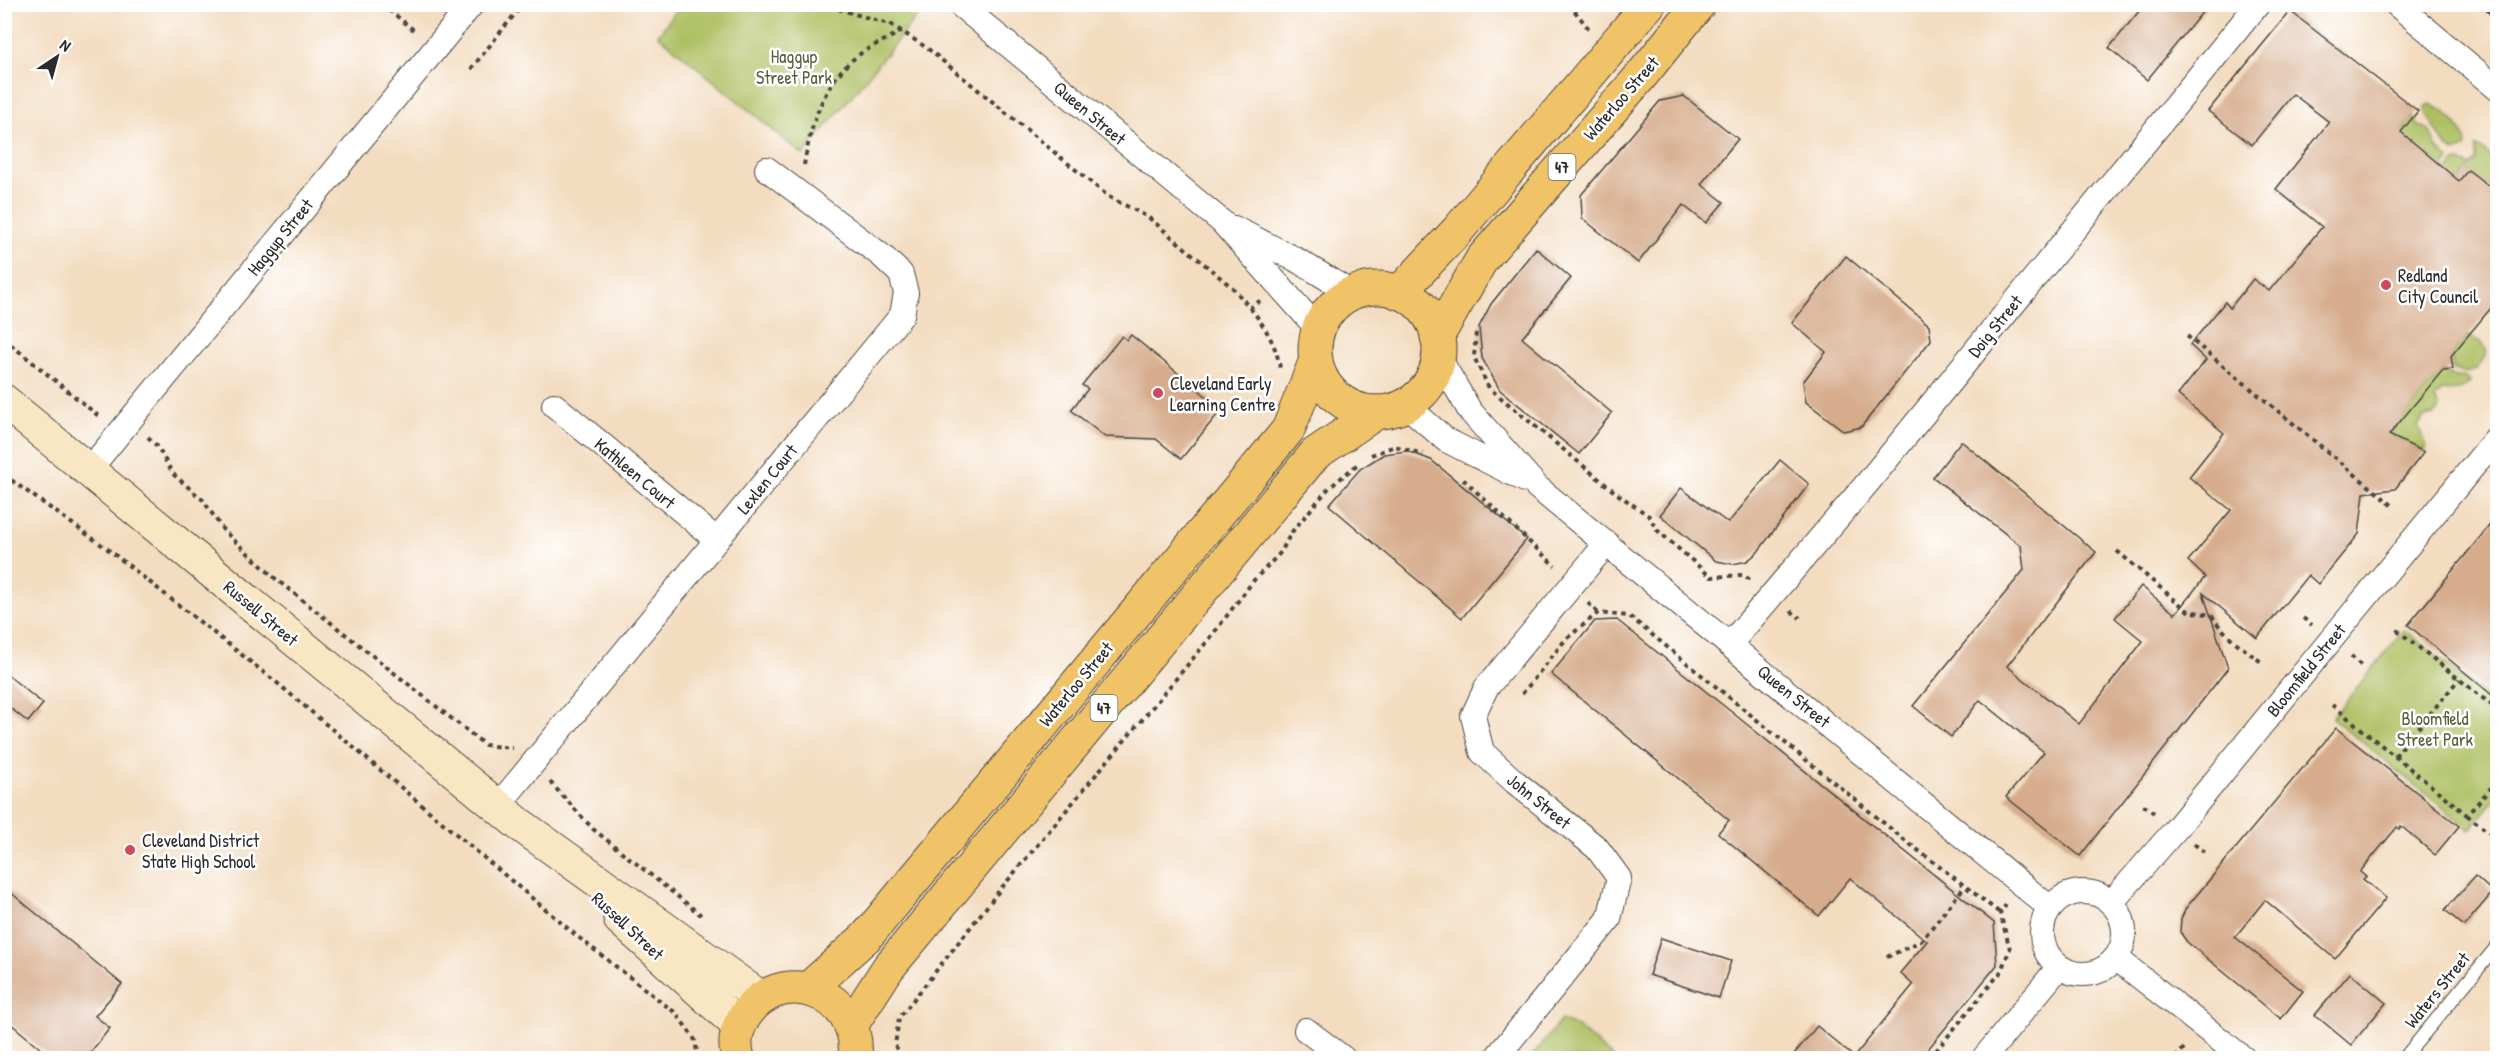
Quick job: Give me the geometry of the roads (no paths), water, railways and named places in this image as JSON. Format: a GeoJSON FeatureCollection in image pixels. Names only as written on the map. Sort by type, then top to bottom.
{"type":"FeatureCollection","features":[{"type":"Feature","properties":{"kind":"highway","name":"Waterloo Street"},"geometry":{"type":"LineString","coordinates":[[1399,292],[1457,231],[1649,4]]}},
{"type":"Feature","properties":{"kind":"highway","name":"Waterloo Street"},"geometry":{"type":"LineString","coordinates":[[1438,347],[1482,259],[1641,76],[1699,4]]}},
{"type":"Feature","properties":{"kind":"highway","name":"47"},"geometry":{"type":"LineString","coordinates":[[1317,345],[1326,314],[1352,293],[1368,288],[1384,288],[1399,292],[1417,303],[1430,318],[1438,347],[1433,376],[1422,393],[1391,408]]}},
{"type":"Feature","properties":{"kind":"highway","name":"Waterloo Street"},"geometry":{"type":"LineString","coordinates":[[809,988],[866,937],[1288,430],[1317,345]]}},
{"type":"Feature","properties":{"kind":"highway"},"geometry":{"type":"LineString","coordinates":[[1317,345],[1321,377],[1330,391],[1344,402],[1360,410],[1391,408]]}},
{"type":"Feature","properties":{"kind":"highway","name":"Waterloo Street"},"geometry":{"type":"LineString","coordinates":[[852,1024],[888,968],[1315,454],[1391,408]]}},
{"type":"Feature","properties":{"kind":"highway"},"geometry":{"type":"LineString","coordinates":[[738,1059],[735,1048],[739,1026],[750,1008],[761,998],[784,988],[809,988],[834,1001],[852,1024],[857,1044],[855,1059]]}},
{"type":"Feature","properties":{"kind":"main road","name":"Russell Street"},"geometry":{"type":"LineString","coordinates":[[4,400],[508,816],[739,1026]]}},
{"type":"Feature","properties":{"kind":"main road","name":"Russell Street"},"geometry":{"type":"LineString","coordinates":[[508,816],[761,998]]}},
{"type":"Feature","properties":{"kind":"street","name":"Haggup Street"},"geometry":{"type":"LineString","coordinates":[[89,470],[472,4]]}},
{"type":"Feature","properties":{"kind":"street","name":"Queen Street"},"geometry":{"type":"LineString","coordinates":[[958,4],[1221,222],[1276,282],[1317,345]]}},
{"type":"Feature","properties":{"kind":"street","name":"Doig Street"},"geometry":{"type":"LineString","coordinates":[[1730,644],[1876,472],[2258,4]]}},
{"type":"Feature","properties":{"kind":"street"},"geometry":{"type":"LineString","coordinates":[[2396,4],[2498,89]]}},
{"type":"Feature","properties":{"kind":"street","name":"Lexlen Court"},"geometry":{"type":"LineString","coordinates":[[508,816],[535,761],[902,315],[906,293],[901,274],[882,256],[767,169]]}},
{"type":"Feature","properties":{"kind":"street","name":"Queen Street"},"geometry":{"type":"LineString","coordinates":[[1221,222],[1295,259],[1352,293]]}},
{"type":"Feature","properties":{"kind":"street","name":"Queen Street"},"geometry":{"type":"LineString","coordinates":[[1438,347],[1470,411],[1537,487],[2049,907]]}},
{"type":"Feature","properties":{"kind":"street","name":"Kathleen Court"},"geometry":{"type":"LineString","coordinates":[[554,405],[717,540]]}},
{"type":"Feature","properties":{"kind":"street","name":"Queen Street"},"geometry":{"type":"LineString","coordinates":[[1391,408],[1446,440],[1537,487]]}},
{"type":"Feature","properties":{"kind":"street","name":"Bloomfield Street"},"geometry":{"type":"LineString","coordinates":[[2111,903],[2176,829],[2498,436]]}},
{"type":"Feature","properties":{"kind":"street","name":"John Street"},"geometry":{"type":"LineString","coordinates":[[1496,1059],[1609,919],[1618,878],[1597,848],[1515,782],[1482,752],[1473,716],[1486,688],[1607,543]]}},
{"type":"Feature","properties":{"kind":"street"},"geometry":{"type":"LineString","coordinates":[[2086,891],[2100,895],[2111,903],[2119,912],[2124,924],[2124,936],[2116,958],[2107,967],[2084,974],[2071,973],[2059,967],[2049,958],[2042,939],[2043,919],[2049,907],[2060,898],[2073,892],[2086,891]]}},
{"type":"Feature","properties":{"kind":"street"},"geometry":{"type":"LineString","coordinates":[[2116,958],[2243,1059]]}},
{"type":"Feature","properties":{"kind":"street"},"geometry":{"type":"LineString","coordinates":[[1984,1059],[2059,967]]}},
{"type":"Feature","properties":{"kind":"street"},"geometry":{"type":"LineString","coordinates":[[1306,1030],[1343,1059]]}},
{"type":"Feature","properties":{"kind":"lane","name":"Waters Street"},"geometry":{"type":"LineString","coordinates":[[2404,1059],[2498,945]]}},
{"type":"Feature","properties":{"kind":"place","name":"Redland City Council"},"geometry":{"type":"Point","coordinates":[2386,285]}},
{"type":"Feature","properties":{"kind":"place","name":"Cleveland Early Learning Centre"},"geometry":{"type":"Point","coordinates":[1158,393]}},
{"type":"Feature","properties":{"kind":"place","name":"Cleveland District State High School"},"geometry":{"type":"Point","coordinates":[130,850]}},
{"type":"Feature","properties":{"kind":"park label","name":"Haggup Street Park"},"geometry":{"type":"Point","coordinates":[794,66]}},
{"type":"Feature","properties":{"kind":"park label","name":"Bloomfield Street Park"},"geometry":{"type":"Point","coordinates":[2435,728]}}]}
